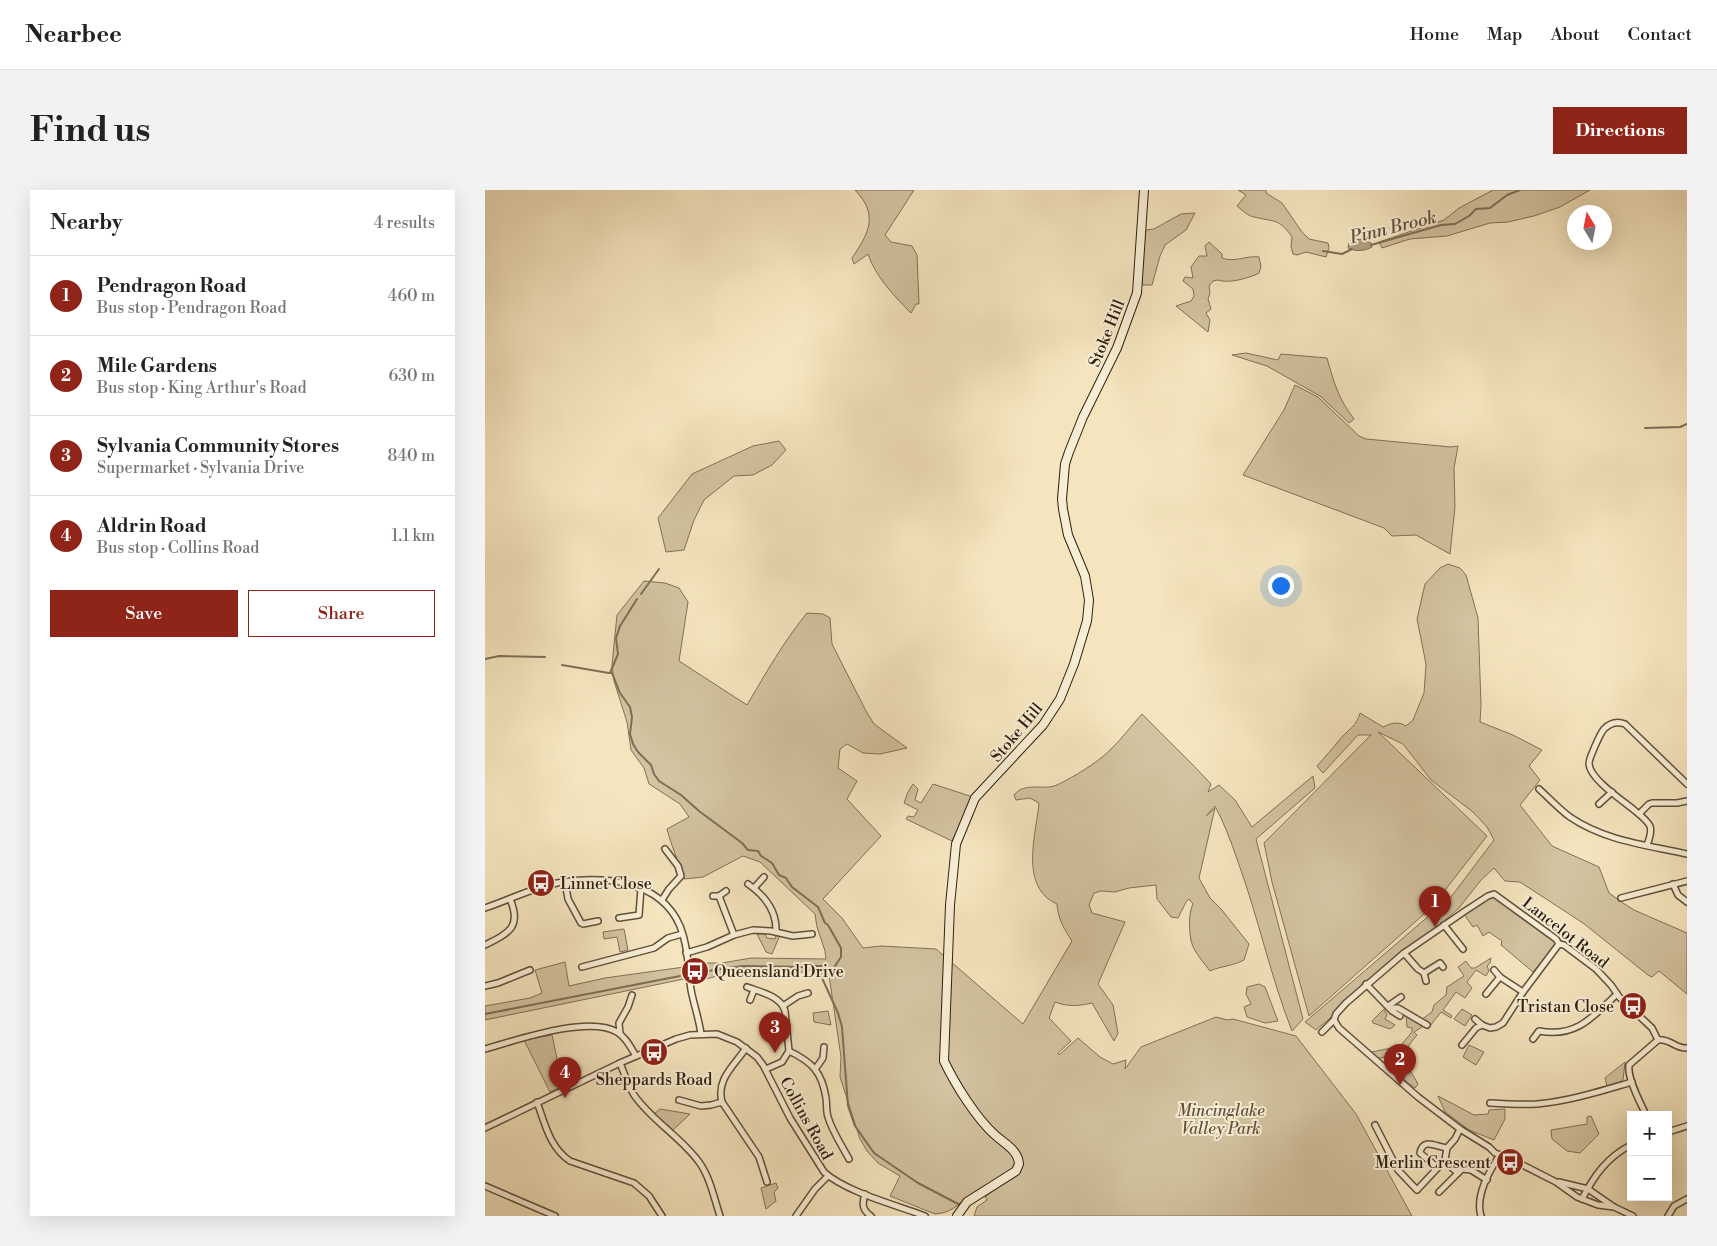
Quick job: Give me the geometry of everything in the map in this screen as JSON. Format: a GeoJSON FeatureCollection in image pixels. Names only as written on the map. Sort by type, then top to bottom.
{"type":"FeatureCollection","features":[{"type":"Feature","properties":{"kind":"street","name":"Stoke Hill"},"geometry":{"type":"LineString","coordinates":[[960,1210],[1016,1171],[1019,1164],[1017,1153],[993,1133],[966,1100],[944,1061],[950,904],[956,844],[975,798],[1043,726],[1060,699],[1084,634],[1089,610],[1087,588],[1085,576],[1068,535],[1064,516],[1062,499],[1065,464],[1083,417],[1117,348],[1137,293],[1144,190]]}},
{"type":"Feature","properties":{"kind":"street"},"geometry":{"type":"LineString","coordinates":[[1647,845],[1650,827],[1639,814],[1593,775],[1589,763],[1601,734],[1606,727],[1617,722],[1625,724],[1687,784]]}},
{"type":"Feature","properties":{"kind":"street"},"geometry":{"type":"LineString","coordinates":[[1539,789],[1570,817],[1592,830],[1619,840],[1687,854]]}},
{"type":"Feature","properties":{"kind":"street"},"geometry":{"type":"LineString","coordinates":[[1599,804],[1613,792]]}},
{"type":"Feature","properties":{"kind":"street"},"geometry":{"type":"LineString","coordinates":[[1639,814],[1652,802],[1677,803],[1687,801]]}},
{"type":"Feature","properties":{"kind":"street"},"geometry":{"type":"LineString","coordinates":[[662,900],[669,888],[681,876],[678,866],[665,849]]}},
{"type":"Feature","properties":{"kind":"street"},"geometry":{"type":"LineString","coordinates":[[754,888],[764,877]]}},
{"type":"Feature","properties":{"kind":"street"},"geometry":{"type":"LineString","coordinates":[[485,908],[545,886],[591,879],[609,880],[641,888],[662,900],[676,920],[682,934],[691,991],[701,1034]]}},
{"type":"Feature","properties":{"kind":"street"},"geometry":{"type":"LineString","coordinates":[[1621,898],[1687,881]]}},
{"type":"Feature","properties":{"kind":"street"},"geometry":{"type":"LineString","coordinates":[[565,882],[568,899],[581,923],[598,921]]}},
{"type":"Feature","properties":{"kind":"street"},"geometry":{"type":"LineString","coordinates":[[748,884],[771,907],[776,917],[776,932]]}},
{"type":"Feature","properties":{"kind":"street"},"geometry":{"type":"LineString","coordinates":[[1673,884],[1678,895],[1687,902]]}},
{"type":"Feature","properties":{"kind":"street"},"geometry":{"type":"LineString","coordinates":[[619,918],[639,915],[641,888]]}},
{"type":"Feature","properties":{"kind":"street"},"geometry":{"type":"LineString","coordinates":[[725,891],[716,896],[734,935]]}},
{"type":"Feature","properties":{"kind":"street","name":"Lancelot Road"},"geometry":{"type":"LineString","coordinates":[[1444,925],[1492,894],[1496,894],[1556,939],[1559,944],[1564,945],[1596,969],[1617,994],[1652,1028],[1658,1040]]}},
{"type":"Feature","properties":{"kind":"street"},"geometry":{"type":"LineString","coordinates":[[1631,896],[1633,902]]}},
{"type":"Feature","properties":{"kind":"street"},"geometry":{"type":"LineString","coordinates":[[485,945],[507,933],[513,926],[515,911],[511,899]]}},
{"type":"Feature","properties":{"kind":"street"},"geometry":{"type":"LineString","coordinates":[[1322,1032],[1334,1020],[1335,1014],[1366,984],[1404,953],[1444,925],[1463,949]]}},
{"type":"Feature","properties":{"kind":"street"},"geometry":{"type":"LineString","coordinates":[[686,953],[753,930],[793,936],[812,934]]}},
{"type":"Feature","properties":{"kind":"street"},"geometry":{"type":"LineString","coordinates":[[582,967],[654,948],[668,938],[682,934]]}},
{"type":"Feature","properties":{"kind":"street"},"geometry":{"type":"LineString","coordinates":[[1475,1019],[1482,1025],[1490,1028],[1503,1023],[1523,992],[1559,944]]}},
{"type":"Feature","properties":{"kind":"street"},"geometry":{"type":"LineString","coordinates":[[1404,953],[1417,969],[1425,972],[1441,963],[1443,967]]}},
{"type":"Feature","properties":{"kind":"street"},"geometry":{"type":"LineString","coordinates":[[485,986],[498,983],[530,970]]}},
{"type":"Feature","properties":{"kind":"street"},"geometry":{"type":"LineString","coordinates":[[1494,970],[1523,992]]}},
{"type":"Feature","properties":{"kind":"street"},"geometry":{"type":"LineString","coordinates":[[1425,972],[1426,981]]}},
{"type":"Feature","properties":{"kind":"street"},"geometry":{"type":"LineString","coordinates":[[1486,994],[1501,977]]}},
{"type":"Feature","properties":{"kind":"street"},"geometry":{"type":"LineString","coordinates":[[1366,984],[1400,1016]]}},
{"type":"Feature","properties":{"kind":"street"},"geometry":{"type":"LineString","coordinates":[[747,987],[775,999],[783,1006],[789,1051],[781,1062],[766,1069]]}},
{"type":"Feature","properties":{"kind":"street"},"geometry":{"type":"LineString","coordinates":[[751,1000],[754,990]]}},
{"type":"Feature","properties":{"kind":"street"},"geometry":{"type":"LineString","coordinates":[[783,1006],[806,993],[806,1001]]}},
{"type":"Feature","properties":{"kind":"street"},"geometry":{"type":"LineString","coordinates":[[1533,1039],[1539,1031],[1564,1032],[1588,1022],[1617,994]]}},
{"type":"Feature","properties":{"kind":"street"},"geometry":{"type":"LineString","coordinates":[[610,1029],[619,1023],[632,996]]}},
{"type":"Feature","properties":{"kind":"street"},"geometry":{"type":"LineString","coordinates":[[1389,1007],[1401,996]]}},
{"type":"Feature","properties":{"kind":"street"},"geometry":{"type":"LineString","coordinates":[[1389,1007],[1398,1008],[1427,1025]]}},
{"type":"Feature","properties":{"kind":"street"},"geometry":{"type":"LineString","coordinates":[[1334,1020],[1339,1028],[1381,1066],[1460,1129],[1499,1156],[1507,1157],[1556,1182],[1582,1199],[1598,1205],[1614,1207]]}},
{"type":"Feature","properties":{"kind":"street"},"geometry":{"type":"LineString","coordinates":[[619,1023],[620,1034]]}},
{"type":"Feature","properties":{"kind":"street"},"geometry":{"type":"LineString","coordinates":[[1462,1045],[1476,1028],[1482,1025]]}},
{"type":"Feature","properties":{"kind":"street"},"geometry":{"type":"LineString","coordinates":[[485,1049],[571,1028],[592,1026],[610,1029],[620,1034],[636,1056]]}},
{"type":"Feature","properties":{"kind":"street","name":"Collins Road"},"geometry":{"type":"LineString","coordinates":[[485,1128],[620,1063],[676,1040],[701,1034],[725,1036],[746,1048],[757,1057],[766,1069],[790,1118],[828,1176],[845,1186],[925,1216]]}},
{"type":"Feature","properties":{"kind":"street"},"geometry":{"type":"LineString","coordinates":[[1644,1111],[1632,1082],[1628,1069],[1629,1065],[1658,1040],[1666,1040],[1678,1048],[1687,1048]]}},
{"type":"Feature","properties":{"kind":"street"},"geometry":{"type":"LineString","coordinates":[[816,1068],[823,1058],[824,1047]]}},
{"type":"Feature","properties":{"kind":"street"},"geometry":{"type":"LineString","coordinates":[[746,1048],[722,1082],[720,1093],[722,1102],[759,1157],[767,1182]]}},
{"type":"Feature","properties":{"kind":"street"},"geometry":{"type":"LineString","coordinates":[[789,1051],[802,1057],[816,1068],[825,1092],[827,1117],[849,1160]]}},
{"type":"Feature","properties":{"kind":"street"},"geometry":{"type":"LineString","coordinates":[[620,1063],[634,1094],[659,1122],[685,1145],[700,1164],[709,1182],[720,1216]]}},
{"type":"Feature","properties":{"kind":"street"},"geometry":{"type":"LineString","coordinates":[[1490,1103],[1522,1104],[1551,1102],[1582,1096],[1632,1082]]}},
{"type":"Feature","properties":{"kind":"street"},"geometry":{"type":"LineString","coordinates":[[679,1100],[701,1106],[722,1102]]}},
{"type":"Feature","properties":{"kind":"street"},"geometry":{"type":"LineString","coordinates":[[537,1102],[552,1142],[563,1156],[586,1167],[634,1183],[649,1196],[662,1216]]}},
{"type":"Feature","properties":{"kind":"street"},"geometry":{"type":"LineString","coordinates":[[1375,1125],[1398,1170],[1417,1190],[1445,1160],[1447,1148],[1455,1139],[1460,1129]]}},
{"type":"Feature","properties":{"kind":"street"},"geometry":{"type":"LineString","coordinates":[[1672,1131],[1687,1126]]}},
{"type":"Feature","properties":{"kind":"street"},"geometry":{"type":"LineString","coordinates":[[1437,1167],[1420,1153],[1421,1147],[1425,1144],[1430,1144],[1447,1148]]}},
{"type":"Feature","properties":{"kind":"street"},"geometry":{"type":"LineString","coordinates":[[1582,1199],[1599,1170],[1619,1151],[1627,1147]]}},
{"type":"Feature","properties":{"kind":"street"},"geometry":{"type":"LineString","coordinates":[[1481,1216],[1479,1201],[1499,1156]]}},
{"type":"Feature","properties":{"kind":"street"},"geometry":{"type":"LineString","coordinates":[[1451,1166],[1458,1173]]}},
{"type":"Feature","properties":{"kind":"street"},"geometry":{"type":"LineString","coordinates":[[1439,1192],[1465,1168],[1487,1180]]}},
{"type":"Feature","properties":{"kind":"street"},"geometry":{"type":"LineString","coordinates":[[758,1180],[764,1176]]}},
{"type":"Feature","properties":{"kind":"street"},"geometry":{"type":"LineString","coordinates":[[796,1216],[815,1189],[828,1176]]}},
{"type":"Feature","properties":{"kind":"street"},"geometry":{"type":"LineString","coordinates":[[1556,1182],[1588,1189],[1614,1207],[1633,1216]]}},
{"type":"Feature","properties":{"kind":"street"},"geometry":{"type":"LineString","coordinates":[[485,1186],[555,1216]]}},
{"type":"Feature","properties":{"kind":"street"},"geometry":{"type":"LineString","coordinates":[[865,1194],[863,1208],[871,1216]]}},
{"type":"Feature","properties":{"kind":"street"},"geometry":{"type":"LineString","coordinates":[[1668,1216],[1674,1206],[1687,1199]]}},
{"type":"Feature","properties":{"kind":"green space"},"geometry":{"type":"Polygon","coordinates":[[[855,190],[914,190],[885,235],[891,242],[912,246],[917,255],[919,304],[916,304],[911,313],[880,278],[868,254],[854,264],[852,258],[867,232],[869,224],[867,208],[855,190]]]}},
{"type":"Feature","properties":{"kind":"green space"},"geometry":{"type":"Polygon","coordinates":[[[1238,190],[1266,190],[1266,193],[1282,203],[1309,239],[1328,243],[1329,248],[1326,257],[1306,252],[1297,255],[1293,254],[1291,246],[1292,237],[1280,224],[1254,217],[1245,213],[1237,206],[1246,195],[1238,190]]]}},
{"type":"Feature","properties":{"kind":"green space"},"geometry":{"type":"Polygon","coordinates":[[[1493,190],[1590,190],[1560,207],[1534,216],[1508,222],[1490,223],[1447,236],[1410,239],[1382,248],[1379,242],[1444,220],[1459,208],[1493,190]]]}},
{"type":"Feature","properties":{"kind":"green space"},"geometry":{"type":"Polygon","coordinates":[[[1195,213],[1186,230],[1165,245],[1152,285],[1143,285],[1140,279],[1146,230],[1154,229],[1181,214],[1195,213]]]}},
{"type":"Feature","properties":{"kind":"green space"},"geometry":{"type":"Polygon","coordinates":[[[1209,242],[1222,254],[1222,258],[1231,260],[1259,257],[1261,266],[1259,273],[1250,277],[1233,281],[1213,281],[1209,286],[1210,293],[1208,299],[1211,309],[1206,313],[1210,320],[1208,332],[1176,306],[1191,301],[1194,296],[1193,289],[1183,281],[1185,277],[1193,278],[1191,267],[1199,256],[1207,256],[1205,246],[1209,242]]]}},
{"type":"Feature","properties":{"kind":"green space"},"geometry":{"type":"Polygon","coordinates":[[[1246,353],[1278,360],[1281,354],[1327,358],[1337,390],[1354,419],[1349,423],[1320,396],[1267,366],[1232,355],[1246,353]]]}},
{"type":"Feature","properties":{"kind":"green space"},"geometry":{"type":"Polygon","coordinates":[[[1295,385],[1318,397],[1359,436],[1366,439],[1451,447],[1458,446],[1454,468],[1455,507],[1450,554],[1416,535],[1392,536],[1384,528],[1243,475],[1284,410],[1295,385]]]}},
{"type":"Feature","properties":{"kind":"green space"},"geometry":{"type":"Polygon","coordinates":[[[779,441],[786,450],[772,465],[753,475],[734,476],[704,500],[694,520],[684,550],[666,552],[658,518],[692,474],[753,446],[779,441]]]}},
{"type":"Feature","properties":{"kind":"green space"},"geometry":{"type":"Polygon","coordinates":[[[1448,564],[1460,568],[1466,575],[1478,618],[1480,722],[1513,735],[1542,750],[1529,766],[1540,780],[1520,805],[1552,846],[1599,867],[1609,893],[1634,910],[1687,933],[1687,994],[1659,971],[1652,977],[1648,975],[1583,923],[1520,882],[1505,881],[1494,868],[1481,880],[1459,908],[1316,1030],[1305,1022],[1451,897],[1494,840],[1487,827],[1473,812],[1431,780],[1403,744],[1378,732],[1487,836],[1432,907],[1309,1016],[1272,882],[1264,843],[1371,735],[1358,735],[1323,773],[1317,766],[1355,724],[1360,713],[1383,727],[1395,723],[1406,726],[1413,720],[1424,693],[1426,664],[1417,619],[1425,584],[1440,568],[1448,564]]]}},
{"type":"Feature","properties":{"kind":"green space","name":"Mincinglake Valley Park"},"geometry":{"type":"Polygon","coordinates":[[[644,581],[665,583],[679,588],[688,602],[679,661],[747,705],[783,646],[807,613],[823,614],[830,618],[832,644],[866,711],[874,724],[907,748],[880,754],[863,753],[847,744],[840,749],[838,768],[857,781],[847,799],[881,836],[823,899],[842,918],[863,948],[881,946],[936,949],[1023,1024],[1072,941],[1062,924],[1057,904],[1045,896],[1038,886],[1034,873],[1033,845],[1039,803],[1030,798],[1016,800],[1014,795],[1018,791],[1029,787],[1052,787],[1084,770],[1113,747],[1142,714],[1211,784],[1208,792],[1219,785],[1235,800],[1252,827],[1313,776],[1315,788],[1256,839],[1303,1019],[1292,1031],[1230,839],[1215,806],[1206,816],[1215,808],[1199,878],[1210,898],[1249,944],[1244,960],[1210,971],[1192,944],[1189,924],[1193,904],[1189,899],[1178,918],[1171,917],[1157,899],[1156,885],[1129,888],[1115,892],[1101,891],[1094,893],[1089,905],[1092,913],[1125,922],[1098,984],[1113,1005],[1118,1033],[1114,1041],[1092,1003],[1073,1006],[1055,1002],[1049,1018],[1071,1041],[1058,1053],[1059,1055],[1078,1038],[1100,1057],[1113,1064],[1126,1060],[1125,1069],[1141,1047],[1216,1017],[1228,1020],[1233,1019],[1296,1036],[1356,1114],[1412,1216],[974,1216],[977,1207],[987,1200],[985,1197],[1019,1171],[979,1189],[954,1208],[942,1213],[935,1214],[890,1196],[900,1176],[878,1163],[867,1151],[860,1139],[840,1077],[841,1057],[829,975],[811,970],[797,973],[749,968],[698,981],[696,963],[722,963],[751,958],[826,959],[825,951],[815,914],[760,862],[743,856],[703,877],[684,879],[667,829],[689,817],[680,804],[649,784],[644,768],[631,750],[627,722],[614,681],[612,665],[617,615],[644,581]]]}},
{"type":"Feature","properties":{"kind":"green space"},"geometry":{"type":"Polygon","coordinates":[[[913,784],[918,789],[915,800],[921,803],[933,784],[973,797],[952,841],[906,819],[908,816],[914,817],[918,810],[904,803],[913,784]]]}},
{"type":"Feature","properties":{"kind":"green space"},"geometry":{"type":"Polygon","coordinates":[[[1492,895],[1557,943],[1533,972],[1501,945],[1502,941],[1489,932],[1483,936],[1477,925],[1473,927],[1464,914],[1492,895]]]}},
{"type":"Feature","properties":{"kind":"green space"},"geometry":{"type":"Polygon","coordinates":[[[624,929],[628,950],[620,952],[617,937],[604,939],[603,932],[624,929]]]}},
{"type":"Feature","properties":{"kind":"green space"},"geometry":{"type":"Polygon","coordinates":[[[757,934],[765,934],[767,938],[775,939],[776,935],[780,935],[772,954],[766,952],[757,934]]]}},
{"type":"Feature","properties":{"kind":"green space"},"geometry":{"type":"Polygon","coordinates":[[[1491,958],[1487,966],[1489,971],[1486,976],[1476,970],[1467,982],[1472,988],[1465,998],[1456,992],[1443,1010],[1452,1016],[1451,1018],[1441,1012],[1430,1026],[1421,1020],[1432,1012],[1434,1005],[1446,995],[1447,987],[1464,976],[1458,967],[1466,961],[1471,968],[1475,968],[1491,958]]]}},
{"type":"Feature","properties":{"kind":"green space"},"geometry":{"type":"Polygon","coordinates":[[[565,962],[569,986],[605,978],[684,967],[684,979],[485,1020],[485,1006],[530,998],[542,993],[535,970],[565,962]]]}},
{"type":"Feature","properties":{"kind":"green space"},"geometry":{"type":"Polygon","coordinates":[[[1259,984],[1265,987],[1278,1021],[1265,1023],[1247,1017],[1244,1007],[1251,1004],[1246,994],[1247,987],[1259,984]]]}},
{"type":"Feature","properties":{"kind":"green space"},"geometry":{"type":"Polygon","coordinates":[[[1384,1009],[1387,1015],[1385,1019],[1395,1025],[1390,1029],[1372,1021],[1384,1009]]]}},
{"type":"Feature","properties":{"kind":"green space"},"geometry":{"type":"Polygon","coordinates":[[[1462,1009],[1472,1015],[1465,1026],[1454,1019],[1462,1009]]]}},
{"type":"Feature","properties":{"kind":"green space"},"geometry":{"type":"Polygon","coordinates":[[[828,1011],[831,1025],[814,1022],[813,1013],[828,1011]]]}},
{"type":"Feature","properties":{"kind":"green space"},"geometry":{"type":"Polygon","coordinates":[[[1406,1014],[1425,1025],[1414,1032],[1417,1035],[1405,1055],[1407,1065],[1418,1084],[1415,1088],[1394,1072],[1397,1063],[1388,1056],[1375,1057],[1372,1052],[1391,1048],[1396,1051],[1412,1032],[1412,1028],[1407,1027],[1406,1014]]]}},
{"type":"Feature","properties":{"kind":"green space"},"geometry":{"type":"Polygon","coordinates":[[[552,1035],[560,1073],[566,1085],[550,1092],[524,1040],[552,1035]]]}},
{"type":"Feature","properties":{"kind":"green space"},"geometry":{"type":"Polygon","coordinates":[[[1469,1045],[1484,1052],[1476,1065],[1463,1057],[1469,1045]]]}},
{"type":"Feature","properties":{"kind":"green space"},"geometry":{"type":"Polygon","coordinates":[[[1625,1062],[1623,1080],[1607,1086],[1605,1078],[1625,1062]]]}},
{"type":"Feature","properties":{"kind":"green space"},"geometry":{"type":"Polygon","coordinates":[[[1438,1096],[1474,1115],[1488,1114],[1489,1110],[1505,1109],[1505,1119],[1494,1140],[1469,1130],[1445,1112],[1438,1096]]]}},
{"type":"Feature","properties":{"kind":"green space"},"geometry":{"type":"Polygon","coordinates":[[[660,1109],[690,1114],[673,1130],[654,1114],[660,1109]]]}},
{"type":"Feature","properties":{"kind":"green space"},"geometry":{"type":"Polygon","coordinates":[[[1591,1116],[1599,1134],[1580,1153],[1567,1151],[1552,1139],[1551,1130],[1587,1124],[1587,1117],[1591,1116]]]}},
{"type":"Feature","properties":{"kind":"green space"},"geometry":{"type":"Polygon","coordinates":[[[776,1183],[778,1188],[774,1192],[776,1201],[766,1209],[761,1188],[776,1183]]]}},
{"type":"Feature","properties":{"kind":"shaded area"},"geometry":{"type":"Polygon","coordinates":[[[1363,239],[1371,243],[1372,247],[1360,250],[1348,248],[1349,243],[1363,239]]]}},
{"type":"Feature","properties":{"kind":"waterway","name":"Pinn Brook"},"geometry":{"type":"LineString","coordinates":[[1371,245],[1441,225],[1455,224],[1469,216],[1476,209],[1490,208],[1507,195],[1520,190]]}},
{"type":"Feature","properties":{"kind":"waterway","name":"Pinn Brook"},"geometry":{"type":"LineString","coordinates":[[1323,251],[1342,254],[1352,249]]}},
{"type":"Feature","properties":{"kind":"waterway"},"geometry":{"type":"LineString","coordinates":[[1645,428],[1680,427],[1687,424]]}},
{"type":"Feature","properties":{"kind":"waterway"},"geometry":{"type":"LineString","coordinates":[[641,594],[659,569]]}},
{"type":"Feature","properties":{"kind":"waterway"},"geometry":{"type":"LineString","coordinates":[[637,599],[620,626],[616,638],[618,654],[610,673],[612,673],[620,693],[630,707],[632,717],[630,734],[633,744],[651,765],[659,781],[681,795],[742,843],[748,850],[758,851],[761,856],[772,863],[779,875],[786,878],[792,887],[818,907],[825,923],[841,948],[841,957],[835,966]]}},
{"type":"Feature","properties":{"kind":"waterway"},"geometry":{"type":"LineString","coordinates":[[485,659],[499,656],[545,657]]}},
{"type":"Feature","properties":{"kind":"waterway"},"geometry":{"type":"LineString","coordinates":[[562,665],[609,673]]}},
{"type":"Feature","properties":{"kind":"waterway"},"geometry":{"type":"LineString","coordinates":[[694,973],[743,966],[817,966]]}},
{"type":"Feature","properties":{"kind":"waterway"},"geometry":{"type":"LineString","coordinates":[[831,968],[827,969],[817,966],[838,1013],[842,1027],[848,1106],[855,1126],[874,1153],[918,1183],[962,1206]]}},
{"type":"Feature","properties":{"kind":"waterway"},"geometry":{"type":"LineString","coordinates":[[485,1014],[680,976]]}},
{"type":"Feature","properties":{"kind":"place","name":"Linnet Close"},"geometry":{"type":"Point","coordinates":[541,883]}},
{"type":"Feature","properties":{"kind":"place","name":"Pendragon Road"},"geometry":{"type":"Point","coordinates":[1435,927]}},
{"type":"Feature","properties":{"kind":"place","name":"Queensland Drive"},"geometry":{"type":"Point","coordinates":[695,971]}},
{"type":"Feature","properties":{"kind":"place","name":"Tristan Close"},"geometry":{"type":"Point","coordinates":[1633,1006]}},
{"type":"Feature","properties":{"kind":"place","name":"Sheppards Road"},"geometry":{"type":"Point","coordinates":[654,1052]}},
{"type":"Feature","properties":{"kind":"place","name":"Sylvania Community Stores"},"geometry":{"type":"Point","coordinates":[775,1053]}},
{"type":"Feature","properties":{"kind":"place","name":"Mile Gardens"},"geometry":{"type":"Point","coordinates":[1400,1085]}},
{"type":"Feature","properties":{"kind":"place","name":"Aldrin Road"},"geometry":{"type":"Point","coordinates":[565,1098]}},
{"type":"Feature","properties":{"kind":"place","name":"Merlin Crescent"},"geometry":{"type":"Point","coordinates":[1510,1162]}}]}
